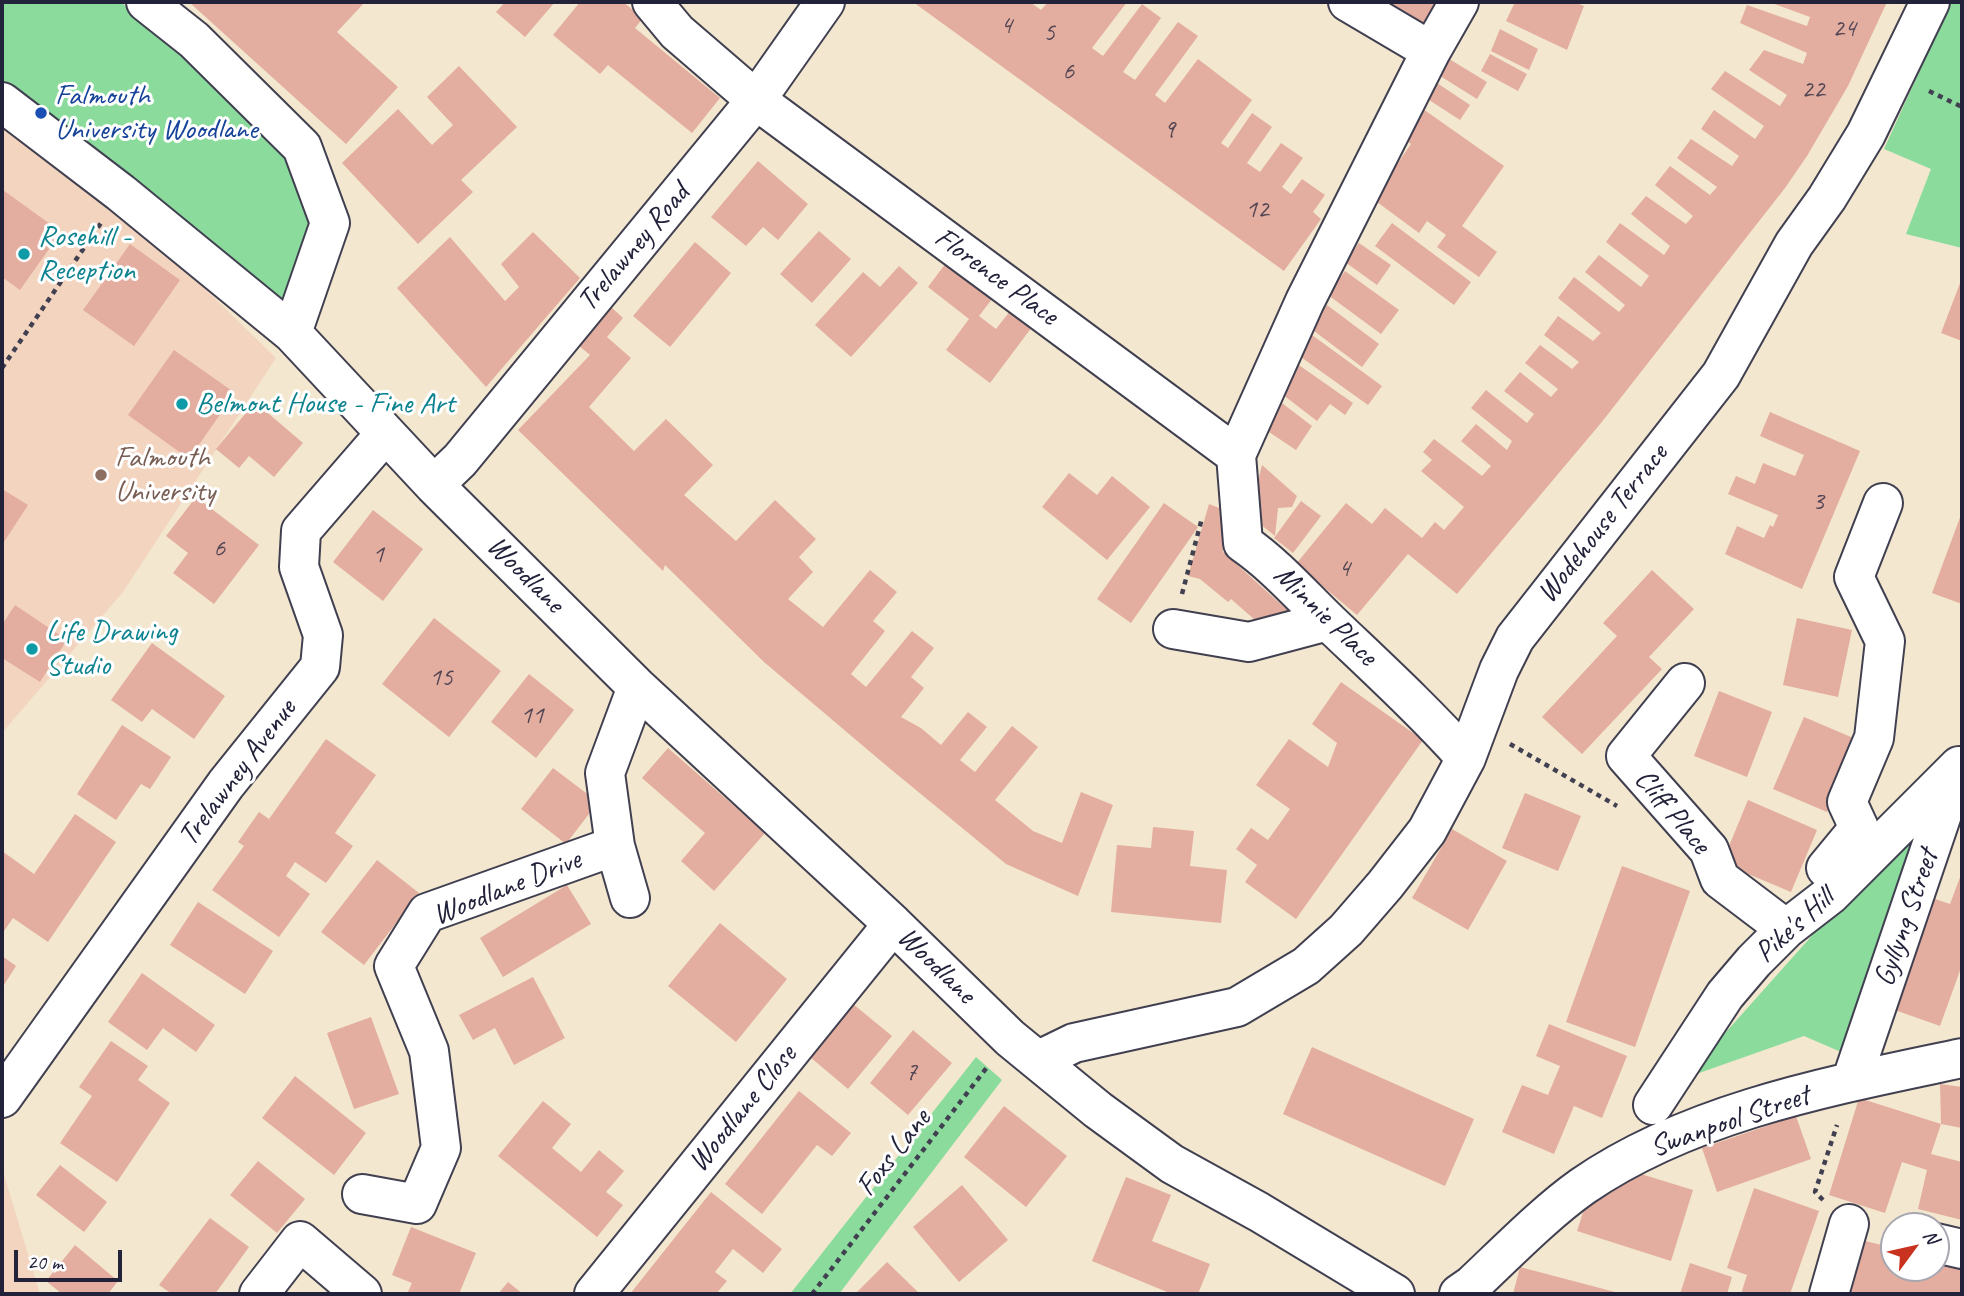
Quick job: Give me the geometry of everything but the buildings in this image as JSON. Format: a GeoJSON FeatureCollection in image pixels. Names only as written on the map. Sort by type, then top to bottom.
{"type":"FeatureCollection","features":[{"type":"Feature","properties":{"kind":"street"},"geometry":{"type":"LineString","coordinates":[[146,2],[194,40],[302,147],[330,223],[292,333]]}},
{"type":"Feature","properties":{"kind":"street","name":"Florence Place"},"geometry":{"type":"LineString","coordinates":[[652,2],[677,32],[756,100],[1236,454]]}},
{"type":"Feature","properties":{"kind":"street","name":"Trelawney Road"},"geometry":{"type":"LineString","coordinates":[[434,485],[460,460],[756,100],[825,2]]}},
{"type":"Feature","properties":{"kind":"street"},"geometry":{"type":"LineString","coordinates":[[1348,2],[1432,51]]}},
{"type":"Feature","properties":{"kind":"street"},"geometry":{"type":"LineString","coordinates":[[1236,454],[1305,301],[1459,2]]}},
{"type":"Feature","properties":{"kind":"street","name":"Wodehouse Terrace"},"geometry":{"type":"LineString","coordinates":[[1024,1049],[1074,1043],[1237,1007],[1306,966],[1346,930],[1385,885],[1427,831],[1472,743],[1499,670],[1515,638],[1721,375],[1794,244],[1828,198],[1866,134],[1930,2]]}},
{"type":"Feature","properties":{"kind":"street","name":"Woodlane"},"geometry":{"type":"LineString","coordinates":[[2,102],[121,193],[292,333],[434,485],[637,687],[1024,1049],[1098,1110],[1172,1164],[1259,1212],[1395,1294]]}},
{"type":"Feature","properties":{"kind":"street","name":"Trelawney Avenue"},"geometry":{"type":"LineString","coordinates":[[2,1098],[226,784],[320,667],[323,635],[299,567],[301,531],[385,434]]}},
{"type":"Feature","properties":{"kind":"street","name":"Minnie Place"},"geometry":{"type":"LineString","coordinates":[[1236,454],[1242,543],[1270,563],[1421,708],[1472,743]]}},
{"type":"Feature","properties":{"kind":"street"},"geometry":{"type":"LineString","coordinates":[[1830,895],[1818,878],[1859,828],[1847,802],[1874,738],[1885,641],[1854,577],[1883,503]]}},
{"type":"Feature","properties":{"kind":"street"},"geometry":{"type":"LineString","coordinates":[[1173,629],[1249,642],[1328,621]]}},
{"type":"Feature","properties":{"kind":"street","name":"Cliff Place"},"geometry":{"type":"LineString","coordinates":[[1685,683],[1626,756],[1709,850],[1720,879],[1786,929]]}},
{"type":"Feature","properties":{"kind":"street","name":"Woodlane Drive"},"geometry":{"type":"LineString","coordinates":[[362,1194],[417,1204],[441,1148],[429,1052],[394,966],[427,913],[615,846],[605,773],[637,687]]}},
{"type":"Feature","properties":{"kind":"street","name":"Pike's Hill"},"geometry":{"type":"LineString","coordinates":[[1653,1105],[1725,995],[1754,961],[1786,929],[1830,895],[1960,760]]}},
{"type":"Feature","properties":{"kind":"street","name":"Gyllyng Street"},"geometry":{"type":"LineString","coordinates":[[1851,1082],[1960,760]]}},
{"type":"Feature","properties":{"kind":"street"},"geometry":{"type":"LineString","coordinates":[[615,846],[630,898]]}},
{"type":"Feature","properties":{"kind":"street","name":"Woodlane Close"},"geometry":{"type":"LineString","coordinates":[[594,1294],[892,924]]}},
{"type":"Feature","properties":{"kind":"street","name":"Swanpool Street"},"geometry":{"type":"LineString","coordinates":[[1459,1294],[1582,1187],[1631,1157],[1678,1135],[1766,1105],[1851,1082],[1962,1058]]}},
{"type":"Feature","properties":{"kind":"street"},"geometry":{"type":"LineString","coordinates":[[1829,1294],[1849,1224]]}},
{"type":"Feature","properties":{"kind":"street"},"geometry":{"type":"LineString","coordinates":[[259,1294],[300,1241],[362,1294]]}},
{"type":"Feature","properties":{"kind":"path"},"geometry":{"type":"LineString","coordinates":[[1944,97],[1962,107]]}},
{"type":"Feature","properties":{"kind":"path"},"geometry":{"type":"LineString","coordinates":[[2,368],[121,193]]}},
{"type":"Feature","properties":{"kind":"path"},"geometry":{"type":"LineString","coordinates":[[1173,629],[1204,510]]}},
{"type":"Feature","properties":{"kind":"path"},"geometry":{"type":"LineString","coordinates":[[1472,743],[1545,763],[1622,809]]}},
{"type":"Feature","properties":{"kind":"path","name":"Foxs Lane"},"geometry":{"type":"LineString","coordinates":[[812,1294],[1024,1049]]}},
{"type":"Feature","properties":{"kind":"path"},"geometry":{"type":"LineString","coordinates":[[1849,1224],[1815,1192],[1851,1082]]}},
{"type":"Feature","properties":{"kind":"shaded area","name":"Falmouth University"},"geometry":{"type":"Polygon","coordinates":[[[2,2],[122,2],[197,281],[276,358],[123,592],[2,733],[2,2]]]}},
{"type":"Feature","properties":{"kind":"shaded area"},"geometry":{"type":"Polygon","coordinates":[[[2,1168],[40,1294],[2,1294],[2,1168]]]}},
{"type":"Feature","properties":{"kind":"green space"},"geometry":{"type":"Polygon","coordinates":[[[2,2],[121,2],[288,151],[311,226],[281,306],[132,179],[2,83],[2,2]]]}},
{"type":"Feature","properties":{"kind":"green space"},"geometry":{"type":"Polygon","coordinates":[[[1951,2],[1962,2],[1962,248],[1906,234],[1931,169],[1884,149],[1951,2]]]}},
{"type":"Feature","properties":{"kind":"green space"},"geometry":{"type":"Polygon","coordinates":[[[1932,801],[1841,1052],[1804,1036],[1685,1078],[1932,801]]]}},
{"type":"Feature","properties":{"kind":"green space"},"geometry":{"type":"Polygon","coordinates":[[[976,1057],[1002,1080],[839,1294],[790,1294],[976,1057]]]}},
{"type":"Feature","properties":{"kind":"place","name":"Falmouth University Woodlane"},"geometry":{"type":"Point","coordinates":[41,113]}},
{"type":"Feature","properties":{"kind":"place","name":"Rosehill - Reception"},"geometry":{"type":"Point","coordinates":[24,254]}},
{"type":"Feature","properties":{"kind":"place","name":"Belmont House - Fine Art"},"geometry":{"type":"Point","coordinates":[182,404]}},
{"type":"Feature","properties":{"kind":"place","name":"Falmouth University"},"geometry":{"type":"Point","coordinates":[101,475]}},
{"type":"Feature","properties":{"kind":"place","name":"Life Drawing Studio"},"geometry":{"type":"Point","coordinates":[32,649]}}]}
